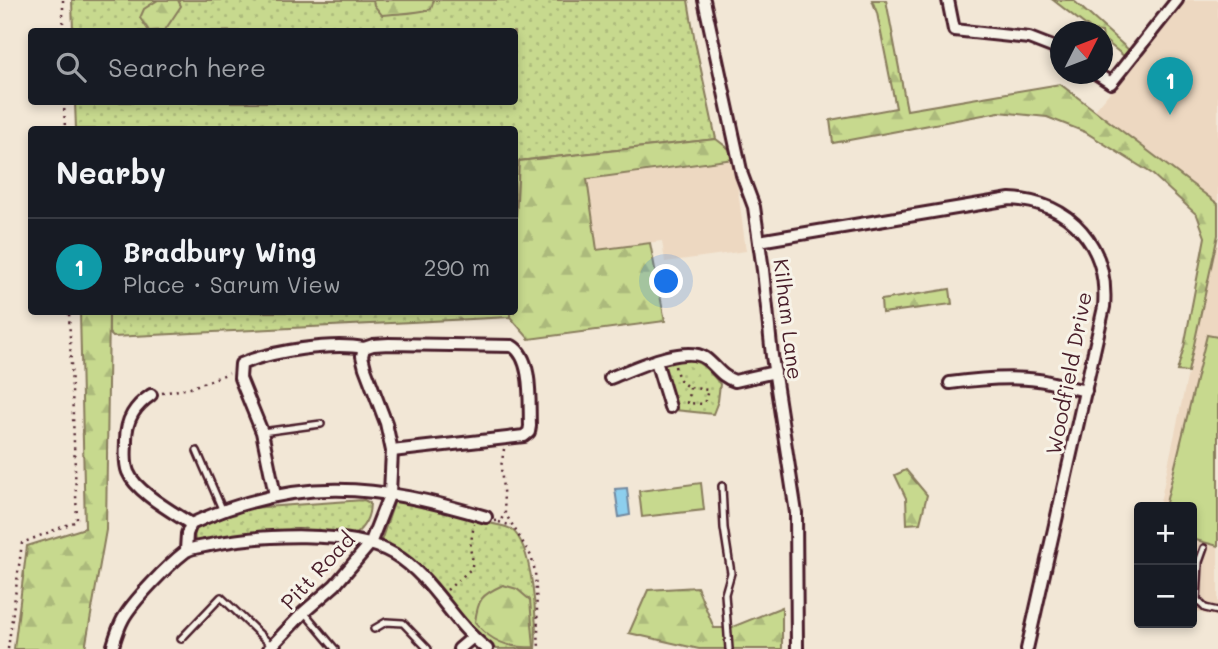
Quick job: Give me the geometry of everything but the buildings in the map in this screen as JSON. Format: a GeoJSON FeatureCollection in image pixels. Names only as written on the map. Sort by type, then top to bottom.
{"type":"FeatureCollection","features":[{"type":"Feature","properties":{"kind":"street","name":"Kilham Lane"},"geometry":{"type":"LineString","coordinates":[[704,0],[742,175],[754,207],[759,241],[796,513],[797,649]]}},
{"type":"Feature","properties":{"kind":"street"},"geometry":{"type":"LineString","coordinates":[[948,0],[954,30],[1029,38],[1050,46]]}},
{"type":"Feature","properties":{"kind":"street"},"geometry":{"type":"LineString","coordinates":[[1113,80],[1177,0]]}},
{"type":"Feature","properties":{"kind":"street","name":"Woodfield Drive"},"geometry":{"type":"LineString","coordinates":[[759,241],[998,200],[1024,200],[1057,210],[1069,218],[1090,243],[1098,257],[1104,281],[1104,307],[1027,649]]}},
{"type":"Feature","properties":{"kind":"street"},"geometry":{"type":"LineString","coordinates":[[275,495],[262,432],[240,378],[241,364],[276,353],[338,346],[512,346],[519,350],[526,361],[529,432],[524,436],[392,451]]}},
{"type":"Feature","properties":{"kind":"street","name":"Pitt Road"},"geometry":{"type":"LineString","coordinates":[[270,648],[304,612],[335,585],[370,544],[390,493],[392,451],[386,423],[365,368],[362,356],[364,348]]}},
{"type":"Feature","properties":{"kind":"street"},"geometry":{"type":"LineString","coordinates":[[610,378],[673,356],[689,355],[704,358],[719,373],[735,381],[775,372]]}},
{"type":"Feature","properties":{"kind":"street"},"geometry":{"type":"LineString","coordinates":[[656,361],[670,407]]}},
{"type":"Feature","properties":{"kind":"street"},"geometry":{"type":"LineString","coordinates":[[950,383],[991,378],[1038,380],[1086,391]]}},
{"type":"Feature","properties":{"kind":"street"},"geometry":{"type":"LineString","coordinates":[[151,395],[137,405],[126,434],[125,459],[129,474],[139,487],[191,524]]}},
{"type":"Feature","properties":{"kind":"street"},"geometry":{"type":"LineString","coordinates":[[187,550],[187,534],[191,524],[222,509],[275,495],[356,489],[390,493],[486,517]]}},
{"type":"Feature","properties":{"kind":"street"},"geometry":{"type":"LineString","coordinates":[[112,649],[123,619],[150,586],[187,550],[230,541],[290,536],[370,544],[394,554],[439,598],[472,638],[488,649]]}},
{"type":"Feature","properties":{"kind":"street"},"geometry":{"type":"LineString","coordinates":[[459,649],[472,638]]}},
{"type":"Feature","properties":{"kind":"lane"},"geometry":{"type":"LineString","coordinates":[[262,432],[321,424]]}},
{"type":"Feature","properties":{"kind":"lane"},"geometry":{"type":"LineString","coordinates":[[197,451],[222,509]]}},
{"type":"Feature","properties":{"kind":"lane"},"geometry":{"type":"LineString","coordinates":[[722,486],[724,528],[731,573],[725,593],[729,649]]}},
{"type":"Feature","properties":{"kind":"lane"},"geometry":{"type":"LineString","coordinates":[[1204,548],[1199,562],[1197,600],[1205,608],[1218,611]]}},
{"type":"Feature","properties":{"kind":"lane"},"geometry":{"type":"LineString","coordinates":[[181,639],[221,597],[270,648]]}},
{"type":"Feature","properties":{"kind":"lane"},"geometry":{"type":"LineString","coordinates":[[304,612],[335,649]]}},
{"type":"Feature","properties":{"kind":"lane"},"geometry":{"type":"LineString","coordinates":[[374,629],[386,622],[403,623],[428,649]]}},
{"type":"Feature","properties":{"kind":"path"},"geometry":{"type":"LineString","coordinates":[[63,0],[63,28]]}},
{"type":"Feature","properties":{"kind":"path"},"geometry":{"type":"LineString","coordinates":[[64,105],[65,126]]}},
{"type":"Feature","properties":{"kind":"path"},"geometry":{"type":"LineString","coordinates":[[8,649],[22,543],[77,521],[69,315]]}},
{"type":"Feature","properties":{"kind":"path"},"geometry":{"type":"LineString","coordinates":[[673,356],[678,380],[690,387],[708,390],[704,404],[687,403],[690,387]]}},
{"type":"Feature","properties":{"kind":"path"},"geometry":{"type":"LineString","coordinates":[[151,395],[190,388],[239,370]]}},
{"type":"Feature","properties":{"kind":"path"},"geometry":{"type":"LineString","coordinates":[[503,439],[504,458],[501,467],[504,506],[531,556],[535,571],[539,649]]}},
{"type":"Feature","properties":{"kind":"path"},"geometry":{"type":"LineString","coordinates":[[439,598],[471,569],[474,562],[471,548],[486,517],[514,527]]}},
{"type":"Feature","properties":{"kind":"shaded area"},"geometry":{"type":"Polygon","coordinates":[[[1186,0],[1218,0],[1218,204],[1095,110],[1186,0]]]}},
{"type":"Feature","properties":{"kind":"shaded area"},"geometry":{"type":"Polygon","coordinates":[[[734,159],[746,251],[665,262],[662,241],[597,250],[587,179],[734,159]]]}},
{"type":"Feature","properties":{"kind":"shaded area"},"geometry":{"type":"Polygon","coordinates":[[[1218,235],[1218,617],[1197,612],[1197,502],[1160,502],[1218,235]]]}},
{"type":"Feature","properties":{"kind":"green space"},"geometry":{"type":"Polygon","coordinates":[[[72,0],[688,0],[716,139],[519,161],[518,181],[518,126],[76,126],[75,105],[518,105],[518,28],[73,28],[72,0]]]}},
{"type":"Feature","properties":{"kind":"green space"},"geometry":{"type":"Polygon","coordinates":[[[158,0],[178,0],[181,6],[166,28],[147,28],[140,18],[144,9],[158,0]]]}},
{"type":"Feature","properties":{"kind":"green space"},"geometry":{"type":"Polygon","coordinates":[[[373,0],[434,0],[431,9],[382,15],[373,0]]]}},
{"type":"Feature","properties":{"kind":"green space"},"geometry":{"type":"Polygon","coordinates":[[[872,0],[886,0],[907,110],[1060,84],[1218,204],[1218,235],[1188,372],[1177,371],[1205,237],[1197,215],[1151,173],[1085,132],[1047,117],[999,112],[833,143],[830,120],[896,108],[872,0]]]}},
{"type":"Feature","properties":{"kind":"green space"},"geometry":{"type":"Polygon","coordinates":[[[1053,0],[1073,0],[1097,21],[1080,21],[1053,0]]]}},
{"type":"Feature","properties":{"kind":"green space"},"geometry":{"type":"Polygon","coordinates":[[[1113,36],[1129,50],[1124,56],[1113,47],[1113,36]]]}},
{"type":"Feature","properties":{"kind":"green space"},"geometry":{"type":"Polygon","coordinates":[[[716,139],[729,149],[734,159],[587,179],[597,250],[650,243],[665,321],[529,339],[510,317],[518,315],[519,161],[716,139]]]}},
{"type":"Feature","properties":{"kind":"green space"},"geometry":{"type":"Polygon","coordinates":[[[950,289],[952,304],[882,313],[881,300],[950,289]]]}},
{"type":"Feature","properties":{"kind":"green space"},"geometry":{"type":"Polygon","coordinates":[[[80,315],[109,315],[106,530],[85,649],[14,649],[27,546],[85,528],[80,315]]]}},
{"type":"Feature","properties":{"kind":"green space"},"geometry":{"type":"Polygon","coordinates":[[[109,315],[510,315],[113,337],[109,333],[109,315]]]}},
{"type":"Feature","properties":{"kind":"green space"},"geometry":{"type":"Polygon","coordinates":[[[1207,335],[1218,337],[1218,546],[1197,540],[1197,502],[1166,502],[1207,335]]]}},
{"type":"Feature","properties":{"kind":"green space"},"geometry":{"type":"Polygon","coordinates":[[[680,359],[703,366],[720,384],[713,414],[675,410],[662,365],[680,359]]]}},
{"type":"Feature","properties":{"kind":"green space"},"geometry":{"type":"Polygon","coordinates":[[[906,470],[927,495],[920,523],[907,524],[906,498],[895,475],[906,470]]]}},
{"type":"Feature","properties":{"kind":"green space"},"geometry":{"type":"Polygon","coordinates":[[[701,483],[704,510],[642,517],[639,491],[701,483]]]}},
{"type":"Feature","properties":{"kind":"green space"},"geometry":{"type":"Polygon","coordinates":[[[364,500],[370,503],[368,517],[353,536],[294,530],[195,543],[194,528],[250,508],[364,500]]]}},
{"type":"Feature","properties":{"kind":"green space"},"geometry":{"type":"Polygon","coordinates":[[[395,500],[511,529],[518,537],[529,567],[535,604],[535,649],[492,647],[381,541],[395,500]]]}},
{"type":"Feature","properties":{"kind":"green space"},"geometry":{"type":"Polygon","coordinates":[[[503,585],[517,589],[530,600],[534,647],[500,642],[475,622],[482,599],[503,585]]]}},
{"type":"Feature","properties":{"kind":"green space"},"geometry":{"type":"Polygon","coordinates":[[[697,587],[714,628],[730,628],[782,607],[782,649],[699,649],[629,633],[648,590],[697,587]]]}},
{"type":"Feature","properties":{"kind":"water"},"geometry":{"type":"Polygon","coordinates":[[[627,488],[630,515],[619,517],[615,489],[627,488]]]}},
{"type":"Feature","properties":{"kind":"place","name":"Bradbury Wing"},"geometry":{"type":"Point","coordinates":[1170,115]}}]}
